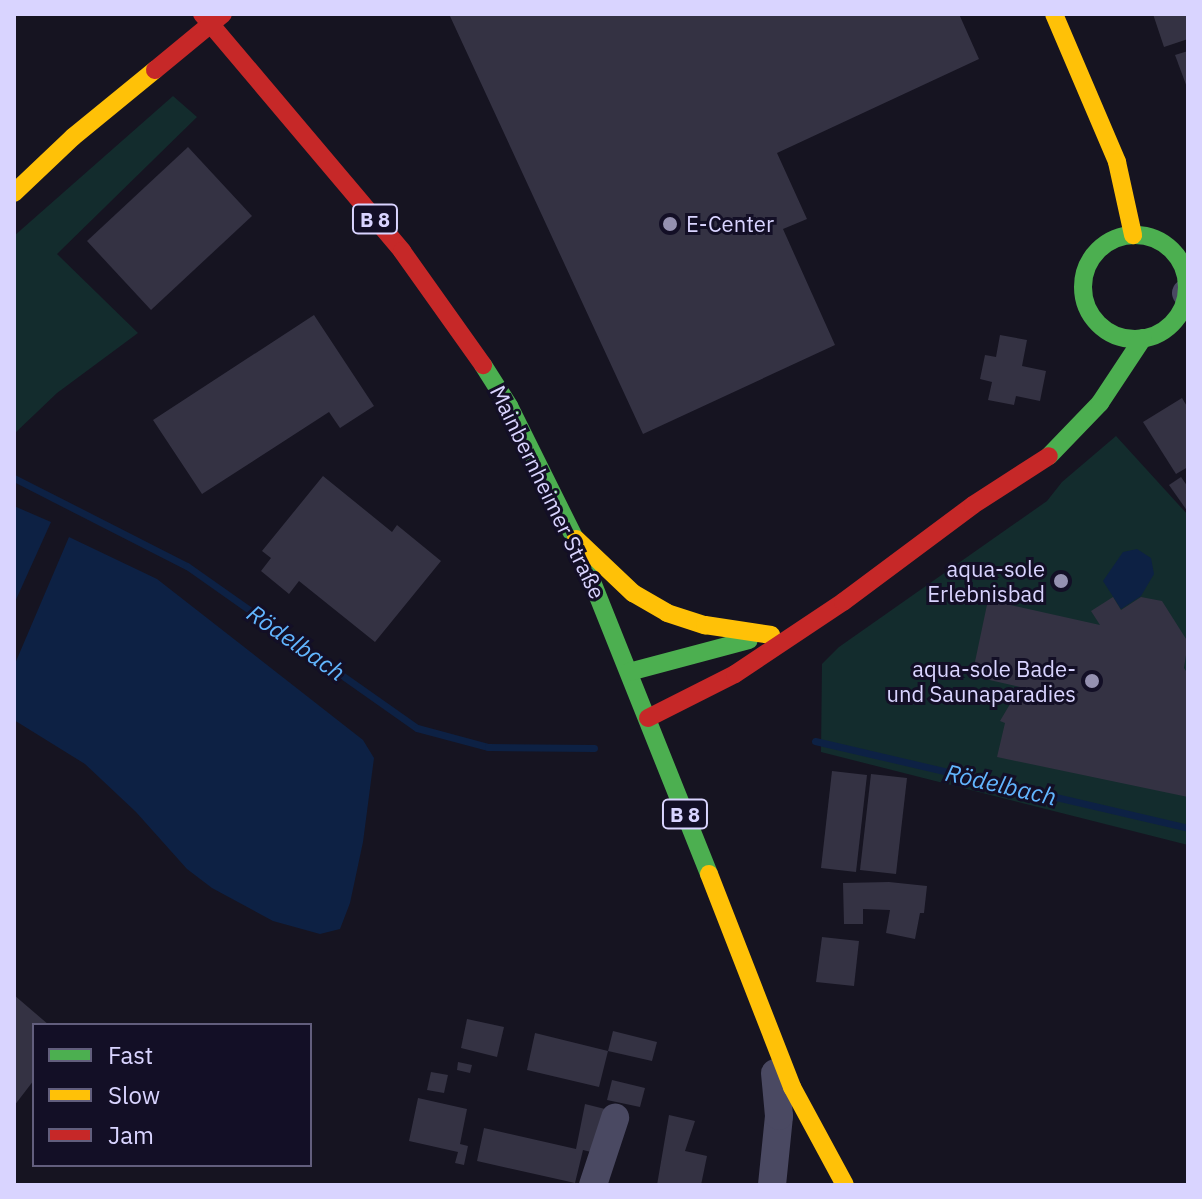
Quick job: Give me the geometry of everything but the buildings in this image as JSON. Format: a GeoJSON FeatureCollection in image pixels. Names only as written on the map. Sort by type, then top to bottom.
{"type":"FeatureCollection","features":[{"type":"Feature","properties":{"kind":"main road","name":"Mainbernheimer Straße"},"geometry":{"type":"LineString","coordinates":[[202,14],[402,251],[461,329],[509,406],[575,539],[792,1087],[845,1185]]}},
{"type":"Feature","properties":{"kind":"main road"},"geometry":{"type":"LineString","coordinates":[[14,193],[73,137],[223,14]]}},
{"type":"Feature","properties":{"kind":"main road"},"geometry":{"type":"LineString","coordinates":[[1054,14],[1117,162],[1133,235]]}},
{"type":"Feature","properties":{"kind":"main road"},"geometry":{"type":"LineString","coordinates":[[1099,324],[1119,337],[1143,338],[1167,328],[1176,318],[1187,294],[1181,265],[1173,252],[1161,243],[1133,235],[1104,245],[1086,269],[1084,297],[1099,324],[1100,354]]}},
{"type":"Feature","properties":{"kind":"main road"},"geometry":{"type":"LineString","coordinates":[[648,718],[696,696],[843,602],[973,505],[1040,464],[1070,438],[1100,403],[1143,338]]}},
{"type":"Feature","properties":{"kind":"main road"},"geometry":{"type":"LineString","coordinates":[[973,505],[1068,414],[1090,385]]}},
{"type":"Feature","properties":{"kind":"main road"},"geometry":{"type":"LineString","coordinates":[[575,539],[633,593],[667,613],[705,625],[771,635]]}},
{"type":"Feature","properties":{"kind":"main road"},"geometry":{"type":"LineString","coordinates":[[629,672],[683,655],[802,628]]}},
{"type":"Feature","properties":{"kind":"street","name":"Mainbernheimer Straße"},"geometry":{"type":"LineString","coordinates":[[772,1040],[779,1116],[772,1185]]}},
{"type":"Feature","properties":{"kind":"street"},"geometry":{"type":"LineString","coordinates":[[593,1185],[615,1118]]}},
{"type":"Feature","properties":{"kind":"green space"},"geometry":{"type":"Polygon","coordinates":[[[173,96],[197,117],[57,254],[138,333],[57,393],[14,434],[14,236],[173,96]]]}},
{"type":"Feature","properties":{"kind":"green space","name":"aqua-sole Erlebnisbad"},"geometry":{"type":"Polygon","coordinates":[[[1116,436],[1188,515],[1188,845],[821,752],[822,664],[839,647],[1047,501],[1062,482],[1116,436]]]}},
{"type":"Feature","properties":{"kind":"water"},"geometry":{"type":"Polygon","coordinates":[[[14,506],[51,522],[14,604],[14,506]]]}},
{"type":"Feature","properties":{"kind":"water"},"geometry":{"type":"Polygon","coordinates":[[[69,537],[157,579],[363,740],[374,758],[363,842],[350,903],[340,929],[320,934],[273,921],[212,888],[187,869],[136,812],[85,764],[14,720],[14,666],[69,537]]]}},
{"type":"Feature","properties":{"kind":"water"},"geometry":{"type":"Polygon","coordinates":[[[1137,549],[1151,558],[1154,574],[1141,596],[1121,609],[1103,581],[1123,552],[1137,549]]]}},
{"type":"Feature","properties":{"kind":"waterway","name":"Rödelbach"},"geometry":{"type":"LineString","coordinates":[[14,478],[187,566],[417,728],[488,747],[594,748]]}},
{"type":"Feature","properties":{"kind":"waterway","name":"Rödelbach"},"geometry":{"type":"LineString","coordinates":[[815,741],[1188,828]]}},
{"type":"Feature","properties":{"kind":"traffic: fast"},"geometry":{"type":"LineString","coordinates":[[1135,235],[1155,239],[1178,258],[1187,287],[1183,307],[1164,330],[1135,339],[1115,335],[1092,316],[1083,287],[1087,267],[1106,244],[1135,235]]}},
{"type":"Feature","properties":{"kind":"traffic: fast"},"geometry":{"type":"LineString","coordinates":[[1049,456],[1100,403],[1143,338]]}},
{"type":"Feature","properties":{"kind":"traffic: fast"},"geometry":{"type":"LineString","coordinates":[[483,365],[509,406],[575,539],[709,874]]}},
{"type":"Feature","properties":{"kind":"traffic: fast"},"geometry":{"type":"LineString","coordinates":[[629,672],[749,640]]}},
{"type":"Feature","properties":{"kind":"traffic: slow"},"geometry":{"type":"LineString","coordinates":[[1054,14],[1117,162],[1133,235]]}},
{"type":"Feature","properties":{"kind":"traffic: slow"},"geometry":{"type":"LineString","coordinates":[[14,193],[73,137],[155,70]]}},
{"type":"Feature","properties":{"kind":"traffic: slow"},"geometry":{"type":"LineString","coordinates":[[576,539],[633,593],[667,613],[705,625],[771,635]]}},
{"type":"Feature","properties":{"kind":"traffic: slow"},"geometry":{"type":"LineString","coordinates":[[709,874],[792,1087],[845,1185]]}},
{"type":"Feature","properties":{"kind":"traffic: jam"},"geometry":{"type":"LineString","coordinates":[[202,14],[402,251],[483,365]]}},
{"type":"Feature","properties":{"kind":"traffic: jam"},"geometry":{"type":"LineString","coordinates":[[155,70],[223,14]]}},
{"type":"Feature","properties":{"kind":"traffic: jam"},"geometry":{"type":"LineString","coordinates":[[648,718],[735,674],[843,602],[973,505],[1049,456]]}},
{"type":"Feature","properties":{"kind":"place","name":"E-Center"},"geometry":{"type":"Point","coordinates":[670,224]}},
{"type":"Feature","properties":{"kind":"place","name":"aqua-sole Erlebnisbad"},"geometry":{"type":"Point","coordinates":[1061,581]}},
{"type":"Feature","properties":{"kind":"place","name":"aqua-sole Bade- und Saunaparadies"},"geometry":{"type":"Point","coordinates":[1092,681]}}]}
